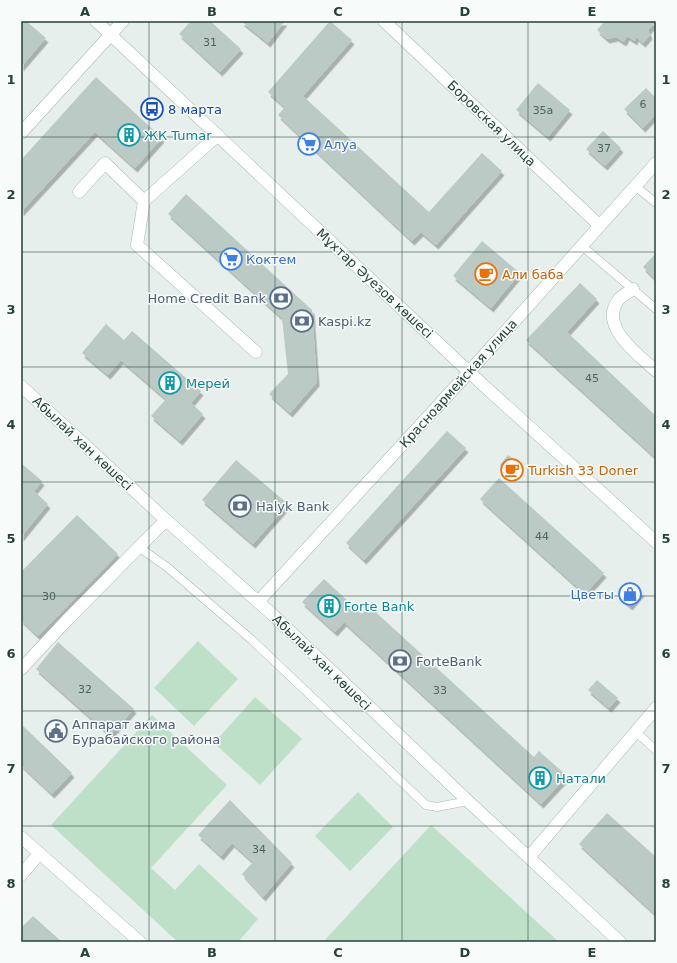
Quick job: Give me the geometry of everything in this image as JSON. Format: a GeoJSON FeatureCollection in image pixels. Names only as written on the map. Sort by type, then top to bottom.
{"type":"FeatureCollection","features":[{"type":"Feature","properties":{"kind":"street","name":"Мұхтар Әуезов көшесі"},"geometry":{"type":"LineString","coordinates":[[96,21],[469,372],[656,542]]}},
{"type":"Feature","properties":{"kind":"street"},"geometry":{"type":"LineString","coordinates":[[21,133],[123,21]]}},
{"type":"Feature","properties":{"kind":"street","name":"Боровская улица"},"geometry":{"type":"LineString","coordinates":[[384,21],[600,226]]}},
{"type":"Feature","properties":{"kind":"street"},"geometry":{"type":"LineString","coordinates":[[218,135],[144,200],[137,245],[256,352]]}},
{"type":"Feature","properties":{"kind":"street"},"geometry":{"type":"LineString","coordinates":[[79,192],[105,163],[144,200]]}},
{"type":"Feature","properties":{"kind":"street","name":"Красноармейская улица"},"geometry":{"type":"LineString","coordinates":[[258,602],[469,372],[656,163]]}},
{"type":"Feature","properties":{"kind":"street"},"geometry":{"type":"LineString","coordinates":[[632,289],[620,298],[614,308],[613,319],[617,332],[630,347],[656,371]]}},
{"type":"Feature","properties":{"kind":"street","name":"Абылай хан көшесі"},"geometry":{"type":"LineString","coordinates":[[21,386],[166,520],[258,602],[468,801],[620,942]]}},
{"type":"Feature","properties":{"kind":"street"},"geometry":{"type":"LineString","coordinates":[[21,669],[67,620],[140,548],[166,520]]}},
{"type":"Feature","properties":{"kind":"street"},"geometry":{"type":"LineString","coordinates":[[529,857],[656,708]]}},
{"type":"Feature","properties":{"kind":"street"},"geometry":{"type":"LineString","coordinates":[[21,838],[140,942]]}},
{"type":"Feature","properties":{"kind":"street"},"geometry":{"type":"LineString","coordinates":[[21,875],[39,854]]}},
{"type":"Feature","properties":{"kind":"lane"},"geometry":{"type":"LineString","coordinates":[[635,186],[656,202]]}},
{"type":"Feature","properties":{"kind":"lane"},"geometry":{"type":"LineString","coordinates":[[582,246],[656,309]]}},
{"type":"Feature","properties":{"kind":"lane"},"geometry":{"type":"LineString","coordinates":[[140,548],[167,567],[252,640],[426,805],[438,807],[468,801]]}},
{"type":"Feature","properties":{"kind":"lane"},"geometry":{"type":"LineString","coordinates":[[636,732],[656,750]]}},
{"type":"Feature","properties":{"kind":"green space"},"geometry":{"type":"Polygon","coordinates":[[[198,641],[238,679],[194,726],[154,688],[198,641]]]}},
{"type":"Feature","properties":{"kind":"green space"},"geometry":{"type":"Polygon","coordinates":[[[255,697],[302,739],[260,785],[214,743],[255,697]]]}},
{"type":"Feature","properties":{"kind":"green space"},"geometry":{"type":"Polygon","coordinates":[[[152,715],[227,785],[151,868],[175,890],[199,864],[258,919],[238,942],[178,942],[51,825],[152,715]]]}},
{"type":"Feature","properties":{"kind":"green space"},"geometry":{"type":"Polygon","coordinates":[[[358,792],[393,827],[350,871],[315,836],[358,792]]]}},
{"type":"Feature","properties":{"kind":"green space"},"geometry":{"type":"Polygon","coordinates":[[[431,825],[559,942],[323,942],[431,825]]]}},
{"type":"Feature","properties":{"kind":"building"},"geometry":{"type":"Polygon","coordinates":[[[21,21],[26,21],[46,38],[21,67],[21,21]]]}},
{"type":"Feature","properties":{"kind":"building"},"geometry":{"type":"Polygon","coordinates":[[[191,21],[210,21],[241,49],[220,72],[179,34],[191,21]]]}},
{"type":"Feature","properties":{"kind":"building"},"geometry":{"type":"Polygon","coordinates":[[[241,21],[285,21],[268,43],[241,21]]]}},
{"type":"Feature","properties":{"kind":"building"},"geometry":{"type":"Polygon","coordinates":[[[330,21],[352,40],[303,96],[429,212],[482,153],[502,171],[436,245],[421,232],[412,241],[278,115],[285,107],[268,92],[330,21]]]}},
{"type":"Feature","properties":{"kind":"building"},"geometry":{"type":"Polygon","coordinates":[[[605,21],[656,22],[648,30],[650,35],[643,43],[636,37],[635,41],[627,36],[624,42],[616,37],[607,39],[597,30],[605,21]]]}},
{"type":"Feature","properties":{"kind":"building","name":"ЖК Tumar"},"geometry":{"type":"Polygon","coordinates":[[[96,77],[162,138],[135,168],[95,132],[21,212],[21,160],[96,77]]]}},
{"type":"Feature","properties":{"kind":"building"},"geometry":{"type":"Polygon","coordinates":[[[538,83],[570,110],[548,137],[516,110],[538,83]]]}},
{"type":"Feature","properties":{"kind":"building"},"geometry":{"type":"Polygon","coordinates":[[[646,88],[656,98],[656,114],[643,128],[624,109],[646,88]]]}},
{"type":"Feature","properties":{"kind":"building"},"geometry":{"type":"Polygon","coordinates":[[[603,131],[621,148],[605,166],[586,149],[603,131]]]}},
{"type":"Feature","properties":{"kind":"building"},"geometry":{"type":"Polygon","coordinates":[[[186,194],[312,310],[317,382],[290,413],[269,394],[288,374],[282,318],[168,214],[186,194]]]}},
{"type":"Feature","properties":{"kind":"building","name":"Али баба"},"geometry":{"type":"Polygon","coordinates":[[[482,241],[520,273],[491,308],[453,276],[482,241]]]}},
{"type":"Feature","properties":{"kind":"building"},"geometry":{"type":"Polygon","coordinates":[[[656,253],[656,280],[643,267],[656,253]]]}},
{"type":"Feature","properties":{"kind":"building"},"geometry":{"type":"Polygon","coordinates":[[[580,283],[597,299],[567,332],[656,416],[656,458],[526,340],[580,283]]]}},
{"type":"Feature","properties":{"kind":"building","name":"Мерей"},"geometry":{"type":"Polygon","coordinates":[[[106,324],[124,340],[132,331],[201,391],[191,403],[203,414],[180,441],[151,416],[166,399],[121,360],[108,375],[82,353],[106,324]]]}},
{"type":"Feature","properties":{"kind":"building"},"geometry":{"type":"Polygon","coordinates":[[[447,431],[466,448],[364,560],[346,543],[447,431]]]}},
{"type":"Feature","properties":{"kind":"building","name":"Turkish 33 Doner"},"geometry":{"type":"Polygon","coordinates":[[[508,455],[521,464],[513,475],[500,465],[508,455]]]}},
{"type":"Feature","properties":{"kind":"building"},"geometry":{"type":"Polygon","coordinates":[[[236,460],[288,504],[253,544],[202,500],[236,460]]]}},
{"type":"Feature","properties":{"kind":"building"},"geometry":{"type":"Polygon","coordinates":[[[21,463],[42,481],[34,491],[48,504],[21,537],[21,463]]]}},
{"type":"Feature","properties":{"kind":"building"},"geometry":{"type":"Polygon","coordinates":[[[499,478],[604,573],[585,594],[480,499],[499,478]]]}},
{"type":"Feature","properties":{"kind":"building"},"geometry":{"type":"Polygon","coordinates":[[[77,515],[118,554],[38,636],[21,620],[21,572],[77,515]]]}},
{"type":"Feature","properties":{"kind":"building"},"geometry":{"type":"Polygon","coordinates":[[[324,579],[362,614],[369,606],[534,757],[539,751],[567,776],[541,804],[344,622],[335,632],[302,602],[324,579]]]}},
{"type":"Feature","properties":{"kind":"building","name":"Цветы"},"geometry":{"type":"Polygon","coordinates":[[[629,582],[642,592],[630,606],[618,596],[629,582]]]}},
{"type":"Feature","properties":{"kind":"building"},"geometry":{"type":"Polygon","coordinates":[[[58,642],[134,709],[110,735],[36,669],[58,642]]]}},
{"type":"Feature","properties":{"kind":"building"},"geometry":{"type":"Polygon","coordinates":[[[597,680],[618,698],[609,708],[588,690],[597,680]]]}},
{"type":"Feature","properties":{"kind":"building"},"geometry":{"type":"Polygon","coordinates":[[[21,724],[72,773],[52,794],[21,765],[21,724]]]}},
{"type":"Feature","properties":{"kind":"building"},"geometry":{"type":"Polygon","coordinates":[[[230,800],[292,863],[263,897],[242,874],[253,862],[232,843],[221,856],[198,835],[230,800]]]}},
{"type":"Feature","properties":{"kind":"building"},"geometry":{"type":"Polygon","coordinates":[[[607,813],[656,857],[656,915],[579,844],[607,813]]]}},
{"type":"Feature","properties":{"kind":"building"},"geometry":{"type":"Polygon","coordinates":[[[33,916],[62,942],[21,942],[21,928],[33,916]]]}},
{"type":"Feature","properties":{"kind":"place","name":"8 марта"},"geometry":{"type":"Point","coordinates":[152,109]}},
{"type":"Feature","properties":{"kind":"place","name":"ЖК Tumar"},"geometry":{"type":"Point","coordinates":[129,135]}},
{"type":"Feature","properties":{"kind":"place","name":"Алуа"},"geometry":{"type":"Point","coordinates":[309,144]}},
{"type":"Feature","properties":{"kind":"place","name":"Коктем"},"geometry":{"type":"Point","coordinates":[231,259]}},
{"type":"Feature","properties":{"kind":"place","name":"Али баба"},"geometry":{"type":"Point","coordinates":[486,274]}},
{"type":"Feature","properties":{"kind":"place","name":"Home Credit Bank"},"geometry":{"type":"Point","coordinates":[281,298]}},
{"type":"Feature","properties":{"kind":"place","name":"Kaspi.kz"},"geometry":{"type":"Point","coordinates":[302,321]}},
{"type":"Feature","properties":{"kind":"place","name":"Мерей"},"geometry":{"type":"Point","coordinates":[170,383]}},
{"type":"Feature","properties":{"kind":"place","name":"Turkish 33 Doner"},"geometry":{"type":"Point","coordinates":[512,470]}},
{"type":"Feature","properties":{"kind":"place","name":"Halyk Bank"},"geometry":{"type":"Point","coordinates":[240,506]}},
{"type":"Feature","properties":{"kind":"place","name":"Цветы"},"geometry":{"type":"Point","coordinates":[630,594]}},
{"type":"Feature","properties":{"kind":"place","name":"Forte Bank"},"geometry":{"type":"Point","coordinates":[329,606]}},
{"type":"Feature","properties":{"kind":"place","name":"ForteBank"},"geometry":{"type":"Point","coordinates":[400,661]}},
{"type":"Feature","properties":{"kind":"place","name":"Аппарат акима Бурабайского района"},"geometry":{"type":"Point","coordinates":[56,731]}},
{"type":"Feature","properties":{"kind":"place","name":"Натали"},"geometry":{"type":"Point","coordinates":[540,778]}}]}
